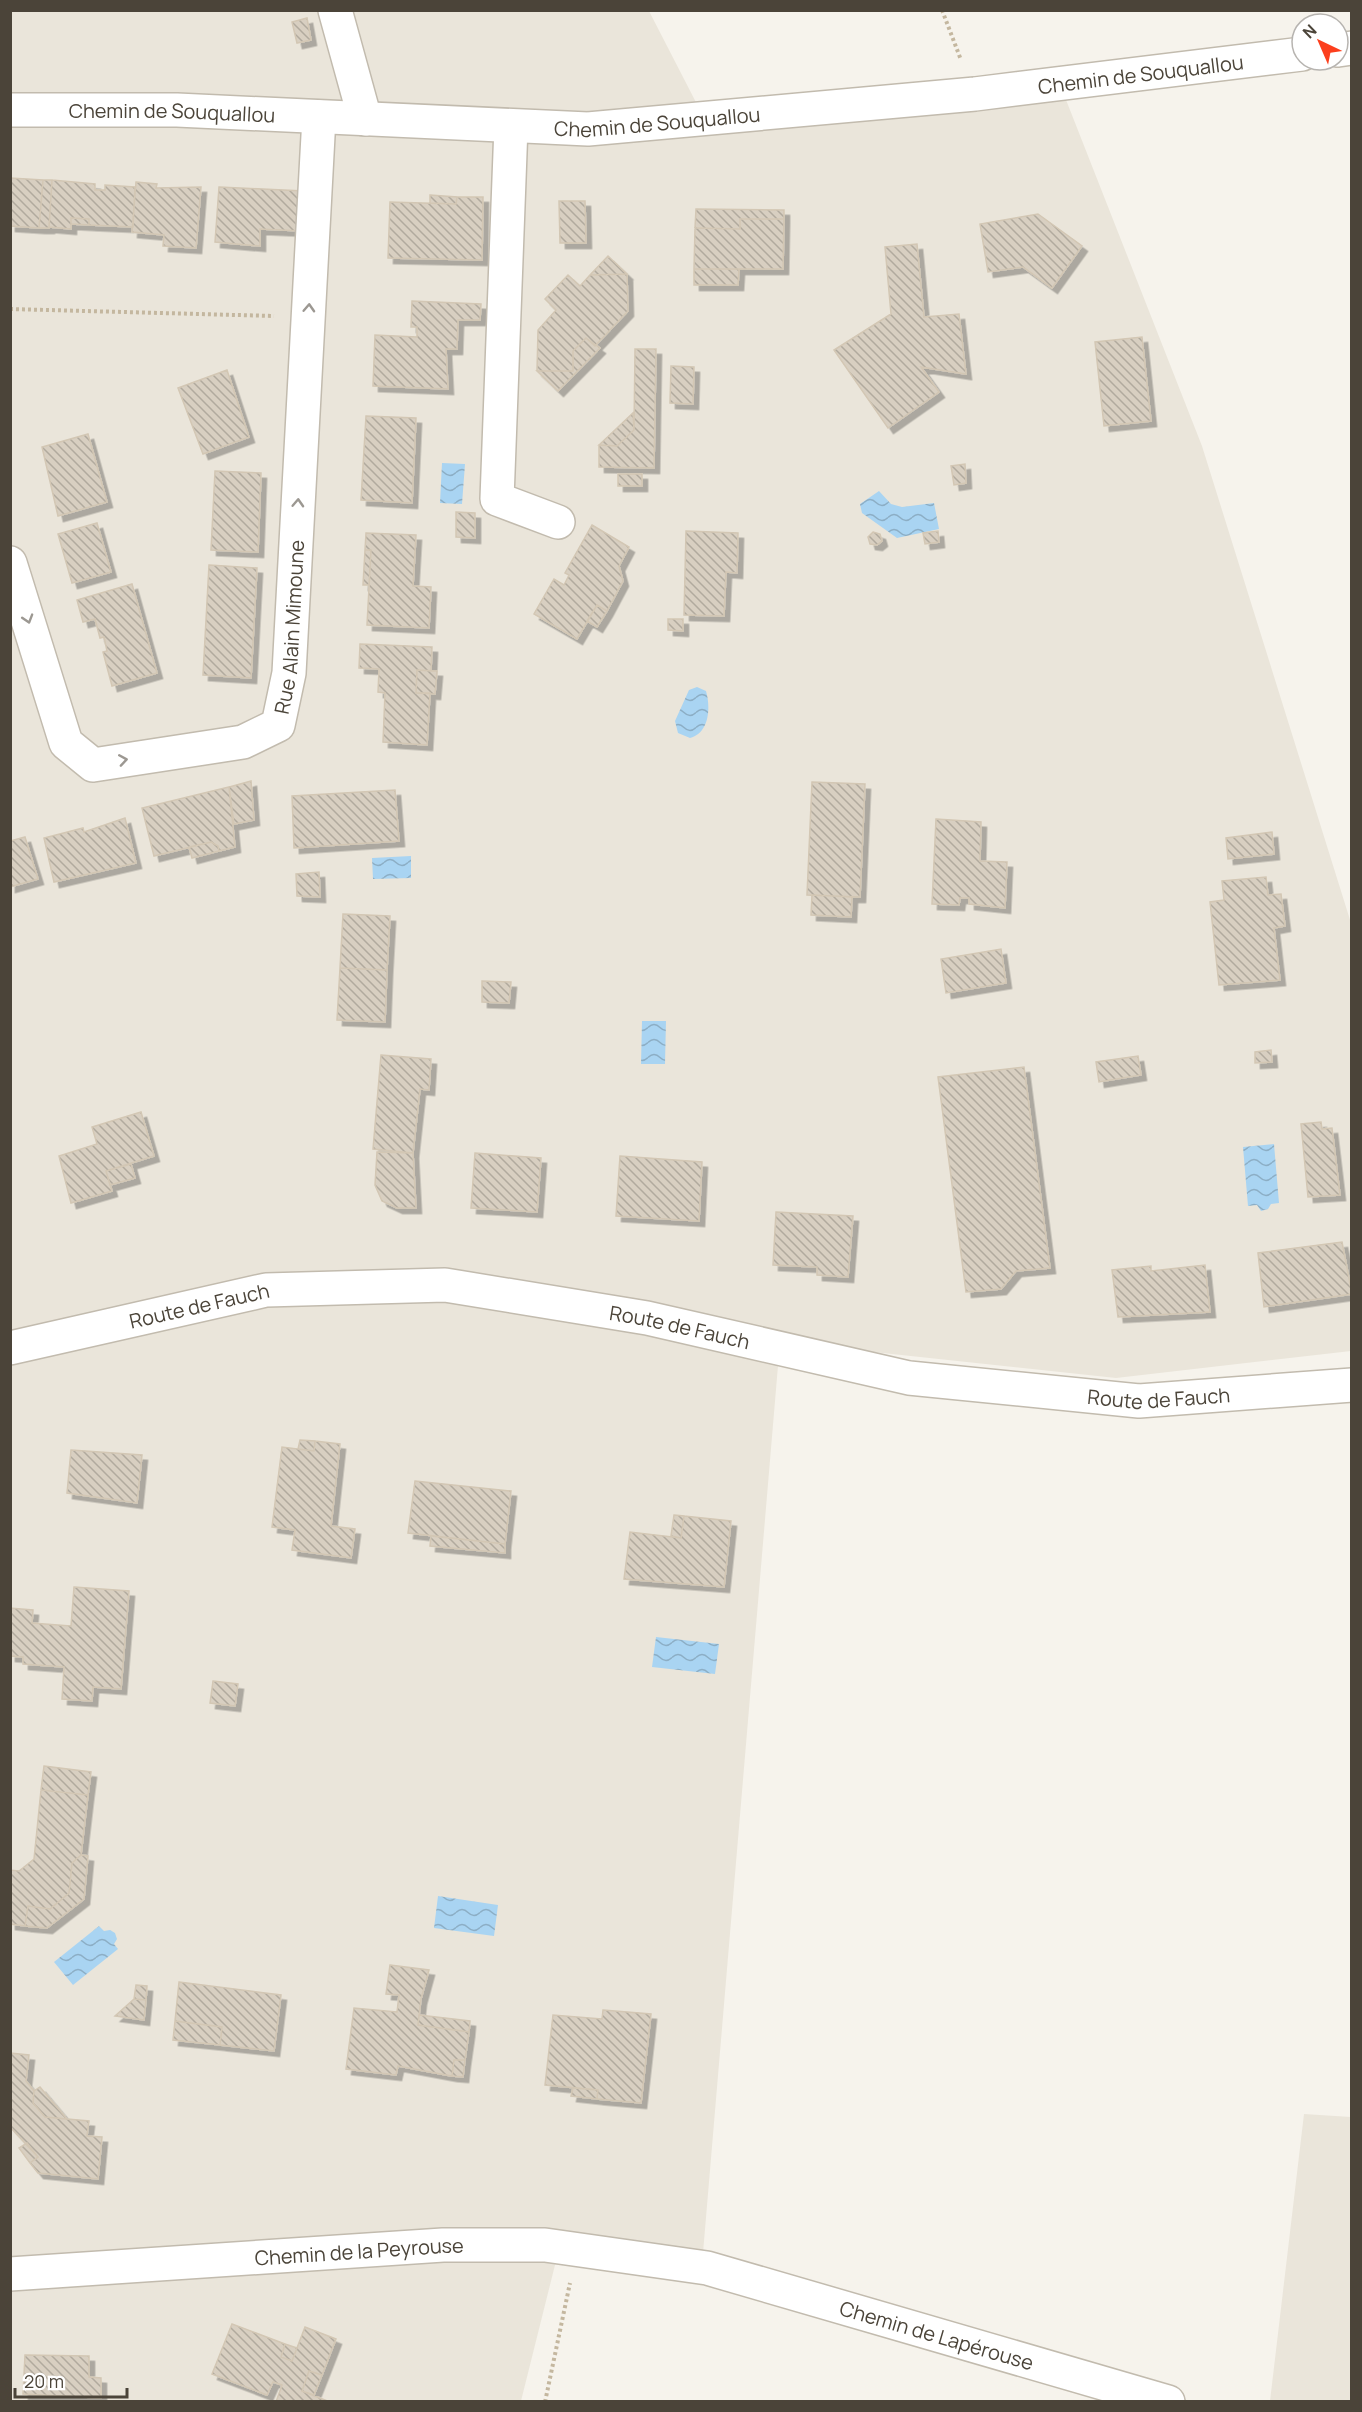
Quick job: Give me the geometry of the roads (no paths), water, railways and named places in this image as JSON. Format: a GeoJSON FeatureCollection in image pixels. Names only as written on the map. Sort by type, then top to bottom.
{"type":"FeatureCollection","features":[{"type":"Feature","properties":{"kind":"street"},"geometry":{"type":"LineString","coordinates":[[335,10],[365,119]]}},
{"type":"Feature","properties":{"kind":"street","name":"Chemin de Souquallou"},"geometry":{"type":"LineString","coordinates":[[10,110],[177,110],[588,129],[975,94],[1290,55]]}},
{"type":"Feature","properties":{"kind":"street","name":"Rue Alain Mimoune"},"geometry":{"type":"LineString","coordinates":[[10,563],[66,743],[93,765],[243,742],[278,725],[289,673],[319,117]]}},
{"type":"Feature","properties":{"kind":"street"},"geometry":{"type":"LineString","coordinates":[[511,126],[497,499],[558,522]]}},
{"type":"Feature","properties":{"kind":"street","name":"Route de Fauch"},"geometry":{"type":"LineString","coordinates":[[10,1348],[266,1290],[445,1284],[646,1318],[909,1378],[1139,1401],[1352,1385]]}},
{"type":"Feature","properties":{"kind":"street","name":"Chemin de la Peyrouse"},"geometry":{"type":"LineString","coordinates":[[10,2274],[443,2245],[544,2245],[706,2268]]}},
{"type":"Feature","properties":{"kind":"street","name":"Chemin de Lapérouse"},"geometry":{"type":"LineString","coordinates":[[706,2268],[1168,2402]]}},
{"type":"Feature","properties":{"kind":"water"},"geometry":{"type":"Polygon","coordinates":[[[442,463],[465,464],[462,504],[440,503],[442,463]]]}},
{"type":"Feature","properties":{"kind":"water"},"geometry":{"type":"Polygon","coordinates":[[[879,491],[891,504],[902,507],[934,503],[939,529],[897,538],[862,513],[860,504],[879,491]]]}},
{"type":"Feature","properties":{"kind":"water"},"geometry":{"type":"Polygon","coordinates":[[[697,687],[706,691],[708,712],[701,731],[690,738],[678,733],[675,721],[689,690],[697,687]]]}},
{"type":"Feature","properties":{"kind":"water"},"geometry":{"type":"Polygon","coordinates":[[[411,856],[411,878],[373,879],[372,858],[411,856]]]}},
{"type":"Feature","properties":{"kind":"water"},"geometry":{"type":"Polygon","coordinates":[[[642,1021],[666,1021],[665,1064],[641,1064],[642,1021]]]}},
{"type":"Feature","properties":{"kind":"water"},"geometry":{"type":"Polygon","coordinates":[[[1274,1144],[1279,1203],[1271,1204],[1268,1209],[1261,1211],[1257,1205],[1248,1206],[1243,1147],[1274,1144]]]}},
{"type":"Feature","properties":{"kind":"water"},"geometry":{"type":"Polygon","coordinates":[[[656,1637],[719,1644],[715,1674],[652,1667],[656,1637]]]}},
{"type":"Feature","properties":{"kind":"water"},"geometry":{"type":"Polygon","coordinates":[[[438,1896],[498,1905],[494,1936],[434,1928],[438,1896]]]}},
{"type":"Feature","properties":{"kind":"water"},"geometry":{"type":"Polygon","coordinates":[[[99,1926],[104,1931],[110,1930],[115,1933],[117,1939],[114,1944],[118,1949],[73,1985],[54,1962],[99,1926]]]}}]}
